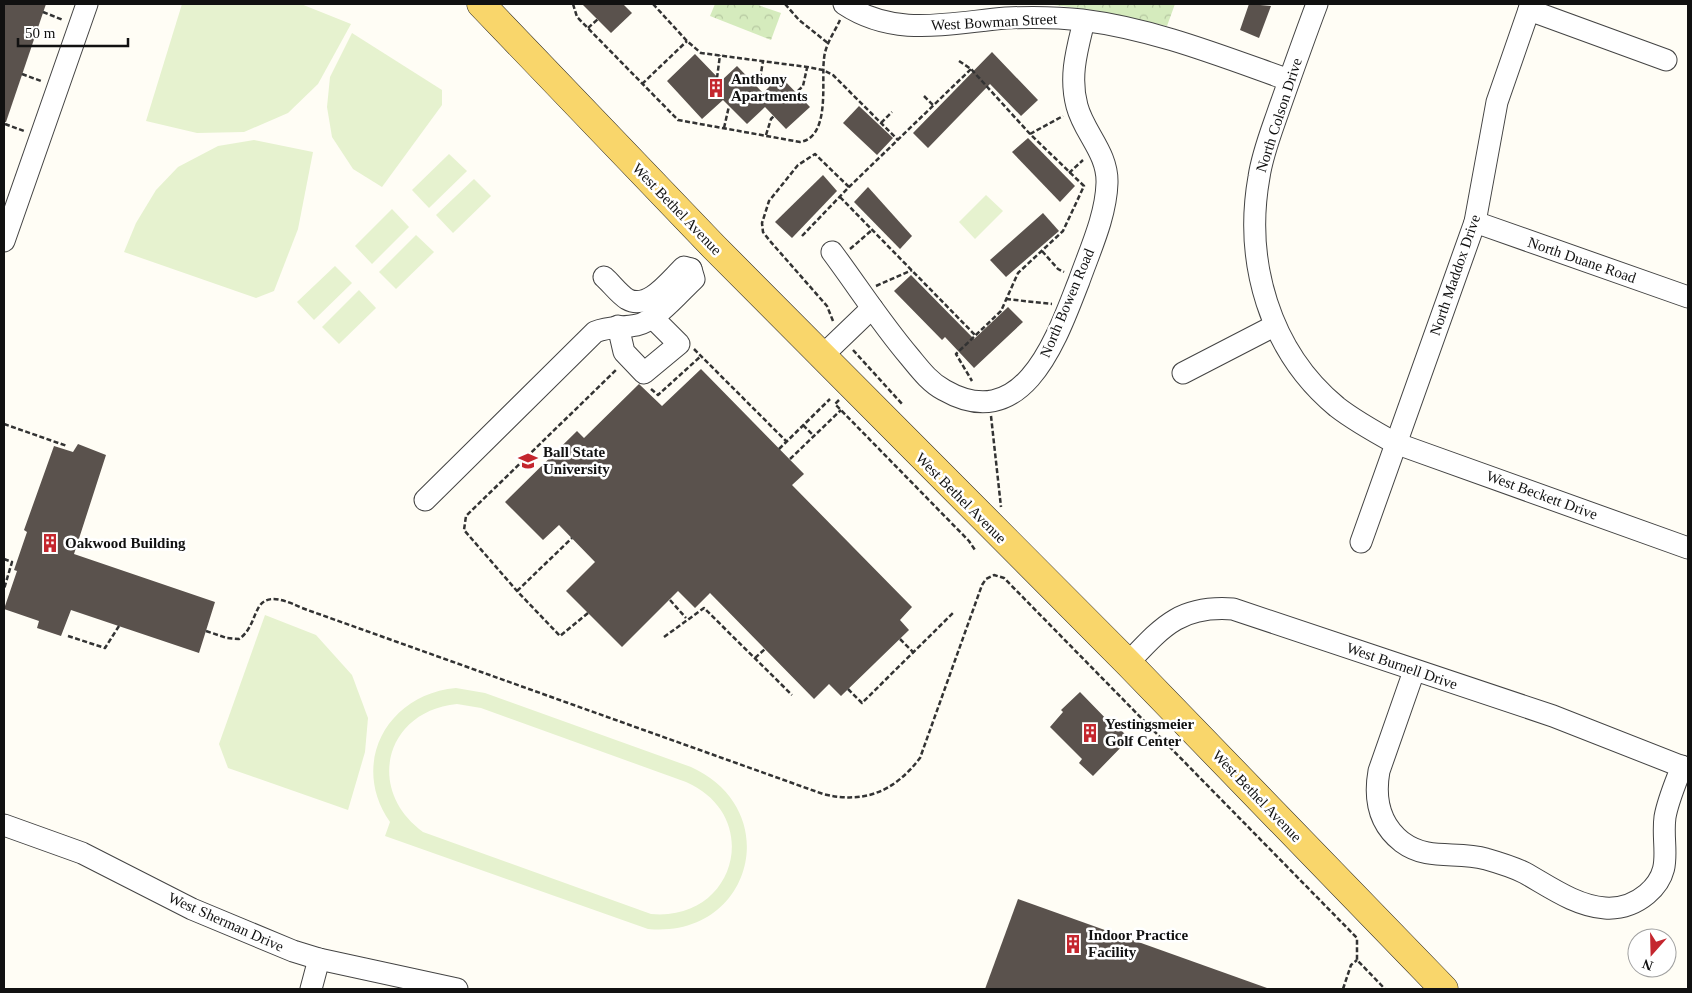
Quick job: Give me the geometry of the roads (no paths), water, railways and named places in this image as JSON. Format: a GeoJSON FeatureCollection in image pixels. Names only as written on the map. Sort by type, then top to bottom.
{"type":"FeatureCollection","features":[{"type":"Feature","properties":{"kind":"main road","name":"West Bethel Avenue"},"geometry":{"type":"LineString","coordinates":[[481,4],[714,247],[1128,663],[1444,989]]}},
{"type":"Feature","properties":{"kind":"street"},"geometry":{"type":"LineString","coordinates":[[4,241],[87,4]]}},
{"type":"Feature","properties":{"kind":"street","name":"North Colson Drive"},"geometry":{"type":"LineString","coordinates":[[1317,4],[1266,149],[1255,201],[1255,252],[1260,284],[1274,326],[1301,367],[1325,394],[1360,423],[1395,443]]}},
{"type":"Feature","properties":{"kind":"street","name":"West Bowman Street"},"geometry":{"type":"LineString","coordinates":[[846,5],[876,21],[906,26],[1008,18],[1084,21],[1149,32],[1289,80]]}},
{"type":"Feature","properties":{"kind":"street"},"geometry":{"type":"LineString","coordinates":[[1530,7],[1666,60]]}},
{"type":"Feature","properties":{"kind":"street","name":"North Maddox Drive"},"geometry":{"type":"LineString","coordinates":[[1361,542],[1475,222],[1497,102],[1530,7]]}},
{"type":"Feature","properties":{"kind":"street","name":"North Bowen Road"},"geometry":{"type":"LineString","coordinates":[[835,256],[895,338],[933,383],[961,398],[985,400],[1008,395],[1025,384],[1044,361],[1067,310],[1096,234],[1107,185],[1107,174],[1102,156],[1077,108],[1072,69],[1084,21]]}},
{"type":"Feature","properties":{"kind":"street","name":"North Duane Road"},"geometry":{"type":"LineString","coordinates":[[1475,222],[1688,297]]}},
{"type":"Feature","properties":{"kind":"street"},"geometry":{"type":"LineString","coordinates":[[691,269],[714,247]]}},
{"type":"Feature","properties":{"kind":"street"},"geometry":{"type":"LineString","coordinates":[[604,277],[626,299],[638,302],[648,299],[684,267],[691,269]]}},
{"type":"Feature","properties":{"kind":"street"},"geometry":{"type":"LineString","coordinates":[[425,500],[595,332],[606,327],[638,325],[653,318],[694,279],[691,269]]}},
{"type":"Feature","properties":{"kind":"street"},"geometry":{"type":"LineString","coordinates":[[822,356],[842,338],[868,302]]}},
{"type":"Feature","properties":{"kind":"street"},"geometry":{"type":"LineString","coordinates":[[618,326],[624,352],[644,373],[679,344],[653,318]]}},
{"type":"Feature","properties":{"kind":"street"},"geometry":{"type":"LineString","coordinates":[[1183,373],[1274,326]]}},
{"type":"Feature","properties":{"kind":"street","name":"West Beckett Drive"},"geometry":{"type":"LineString","coordinates":[[1395,443],[1688,548]]}},
{"type":"Feature","properties":{"kind":"street","name":"West Burnell Drive"},"geometry":{"type":"LineString","coordinates":[[1128,663],[1164,627],[1195,610],[1214,607],[1234,609],[1553,716],[1685,768]]}},
{"type":"Feature","properties":{"kind":"street"},"geometry":{"type":"LineString","coordinates":[[1414,670],[1379,771],[1376,786],[1382,818],[1386,826],[1402,842],[1422,853],[1484,858],[1515,868],[1552,890],[1582,902],[1603,908],[1620,908],[1638,902],[1654,887],[1660,878],[1667,853],[1665,818],[1685,768]]}},
{"type":"Feature","properties":{"kind":"street","name":"West Sherman Drive"},"geometry":{"type":"LineString","coordinates":[[6,832],[82,853],[192,909],[248,933],[319,959],[458,989]]}},
{"type":"Feature","properties":{"kind":"street"},"geometry":{"type":"LineString","coordinates":[[311,989],[319,959]]}},
{"type":"Feature","properties":{"kind":"place","name":"Anthony Apartments"},"geometry":{"type":"Point","coordinates":[716,88]}},
{"type":"Feature","properties":{"kind":"place","name":"Ball State University"},"geometry":{"type":"Point","coordinates":[528,461]}},
{"type":"Feature","properties":{"kind":"place","name":"Oakwood Building"},"geometry":{"type":"Point","coordinates":[50,543]}},
{"type":"Feature","properties":{"kind":"place","name":"Yestingsmeier Golf Center"},"geometry":{"type":"Point","coordinates":[1090,733]}},
{"type":"Feature","properties":{"kind":"place","name":"Indoor Practice Facility"},"geometry":{"type":"Point","coordinates":[1073,944]}}]}
